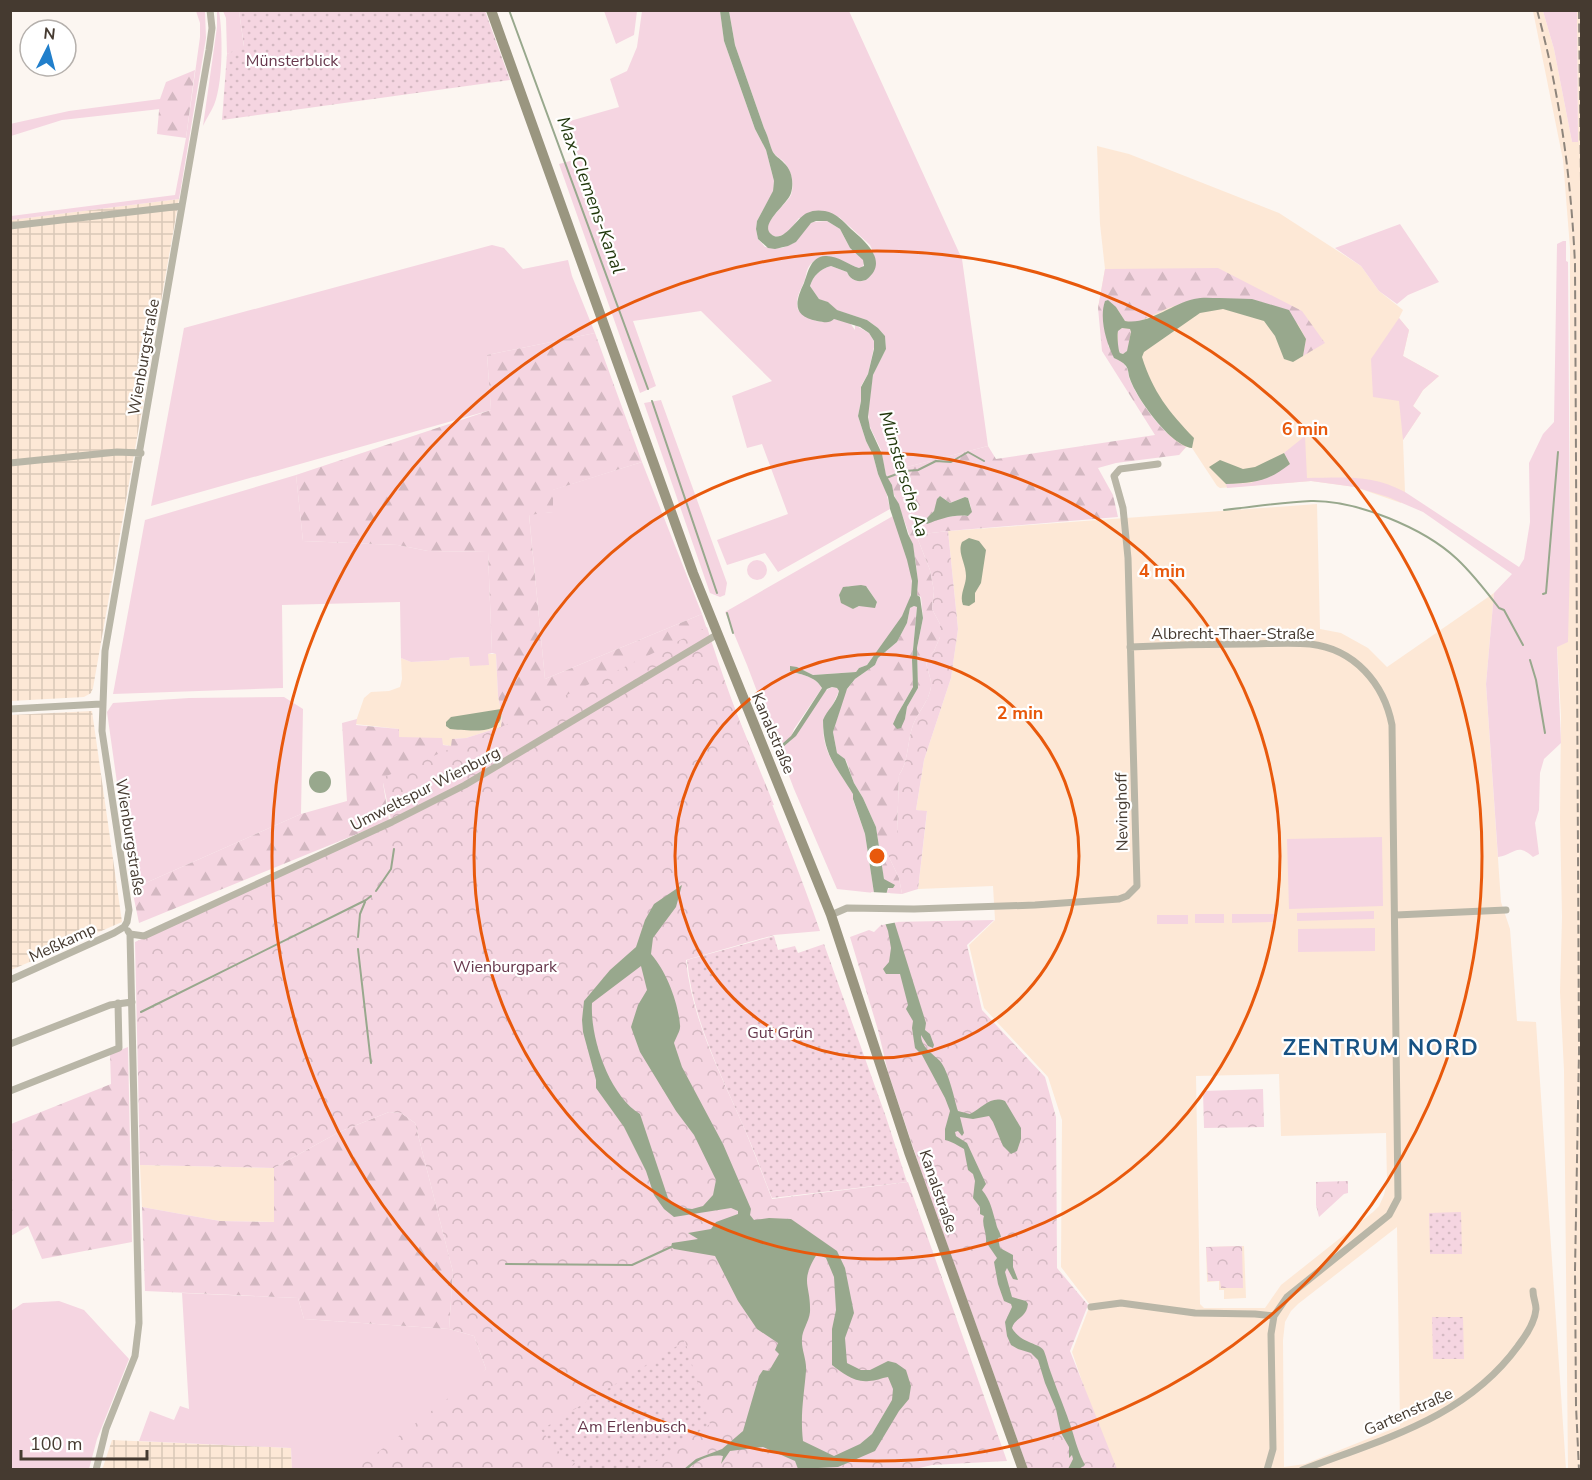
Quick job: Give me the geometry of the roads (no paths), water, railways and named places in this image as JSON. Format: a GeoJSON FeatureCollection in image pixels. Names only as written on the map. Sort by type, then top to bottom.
{"type":"FeatureCollection","features":[{"type":"Feature","properties":{"kind":"main road","name":"Kanalstraße"},"geometry":{"type":"LineString","coordinates":[[491,10],[690,562],[744,704],[831,915],[909,1152],[1023,1470]]}},
{"type":"Feature","properties":{"kind":"street","name":"Wienburgstraße"},"geometry":{"type":"LineString","coordinates":[[124,927],[129,917],[128,904],[103,745],[101,705],[105,651],[211,41],[210,10]]}},
{"type":"Feature","properties":{"kind":"street"},"geometry":{"type":"LineString","coordinates":[[10,226],[182,206]]}},
{"type":"Feature","properties":{"kind":"street"},"geometry":{"type":"LineString","coordinates":[[10,463],[117,452],[141,453]]}},
{"type":"Feature","properties":{"kind":"street","name":"Nevinghoff"},"geometry":{"type":"LineString","coordinates":[[831,915],[847,908],[906,909],[1035,905],[1119,899],[1137,886],[1125,523],[1114,476],[1120,469],[1158,464]]}},
{"type":"Feature","properties":{"kind":"street","name":"Umweltspur Wienburg"},"geometry":{"type":"LineString","coordinates":[[130,934],[144,936],[444,796],[561,729],[718,634]]}},
{"type":"Feature","properties":{"kind":"street","name":"Albrecht-Thaer-Straße"},"geometry":{"type":"LineString","coordinates":[[1130,646],[1312,644],[1345,655],[1370,675],[1382,693],[1389,710],[1393,734],[1396,1160],[1399,1191],[1389,1215],[1287,1297],[1274,1316]]}},
{"type":"Feature","properties":{"kind":"street"},"geometry":{"type":"LineString","coordinates":[[10,709],[101,705]]}},
{"type":"Feature","properties":{"kind":"street"},"geometry":{"type":"LineString","coordinates":[[1396,915],[1506,910]]}},
{"type":"Feature","properties":{"kind":"street"},"geometry":{"type":"LineString","coordinates":[[96,1470],[106,1429],[128,1374],[138,1340],[130,934],[124,927]]}},
{"type":"Feature","properties":{"kind":"street","name":"Meßkamp"},"geometry":{"type":"LineString","coordinates":[[10,980],[124,927]]}},
{"type":"Feature","properties":{"kind":"street"},"geometry":{"type":"LineString","coordinates":[[10,1044],[117,1003],[132,1002]]}},
{"type":"Feature","properties":{"kind":"street"},"geometry":{"type":"LineString","coordinates":[[10,1091],[118,1048],[117,1003]]}},
{"type":"Feature","properties":{"kind":"street","name":"Gartenstraße"},"geometry":{"type":"LineString","coordinates":[[1302,1470],[1433,1418],[1455,1407],[1481,1388],[1502,1367],[1524,1338],[1536,1312],[1533,1292]]}},
{"type":"Feature","properties":{"kind":"street"},"geometry":{"type":"LineString","coordinates":[[1091,1307],[1121,1303],[1195,1312],[1274,1316],[1271,1334],[1274,1449],[1270,1469]]}},
{"type":"Feature","properties":{"kind":"waterway","name":"Max-Clemens-Kanal"},"geometry":{"type":"LineString","coordinates":[[509,10],[648,389]]}},
{"type":"Feature","properties":{"kind":"waterway","name":"Max-Clemens-Kanal"},"geometry":{"type":"LineString","coordinates":[[652,401],[717,593]]}},
{"type":"Feature","properties":{"kind":"waterway","name":"Münstersche Aa"},"geometry":{"type":"LineString","coordinates":[[886,478],[905,471],[918,470],[936,461],[951,462],[968,452],[984,461]]}},
{"type":"Feature","properties":{"kind":"waterway"},"geometry":{"type":"LineString","coordinates":[[1543,594],[1546,593],[1558,452]]}},
{"type":"Feature","properties":{"kind":"waterway"},"geometry":{"type":"LineString","coordinates":[[1224,510],[1278,503],[1329,502],[1368,511],[1408,527],[1443,548],[1463,565],[1499,608],[1504,610],[1523,645]]}},
{"type":"Feature","properties":{"kind":"waterway","name":"Max-Clemens-Kanal"},"geometry":{"type":"LineString","coordinates":[[727,613],[733,633]]}},
{"type":"Feature","properties":{"kind":"waterway"},"geometry":{"type":"LineString","coordinates":[[1530,660],[1536,680],[1545,733]]}},
{"type":"Feature","properties":{"kind":"waterway"},"geometry":{"type":"LineString","coordinates":[[376,891],[391,869],[394,849]]}},
{"type":"Feature","properties":{"kind":"waterway"},"geometry":{"type":"LineString","coordinates":[[141,1012],[371,896]]}},
{"type":"Feature","properties":{"kind":"waterway"},"geometry":{"type":"LineString","coordinates":[[358,937],[360,914],[365,902]]}},
{"type":"Feature","properties":{"kind":"waterway"},"geometry":{"type":"LineString","coordinates":[[358,949],[371,1063]]}},
{"type":"Feature","properties":{"kind":"waterway"},"geometry":{"type":"LineString","coordinates":[[506,1264],[632,1265],[671,1247]]}},
{"type":"Feature","properties":{"kind":"railway"},"geometry":{"type":"LineString","coordinates":[[1537,10],[1552,73],[1563,136],[1571,200],[1575,264],[1579,1052],[1575,1270],[1579,1470]]}},
{"type":"Feature","properties":{"kind":"railway"},"geometry":{"type":"LineString","coordinates":[[1579,10],[1581,182]]}},
{"type":"Feature","properties":{"kind":"district","name":"ZENTRUM NORD"},"geometry":{"type":"Point","coordinates":[1381,1047]}},
{"type":"Feature","properties":{"kind":"park label","name":"Münsterblick"},"geometry":{"type":"Point","coordinates":[292,60]}},
{"type":"Feature","properties":{"kind":"park label","name":"Wienburgpark"},"geometry":{"type":"Point","coordinates":[505,966]}},
{"type":"Feature","properties":{"kind":"park label","name":"Gut Grün"},"geometry":{"type":"Point","coordinates":[780,1032]}},
{"type":"Feature","properties":{"kind":"park label","name":"Am Erlenbusch"},"geometry":{"type":"Point","coordinates":[632,1426]}}]}
